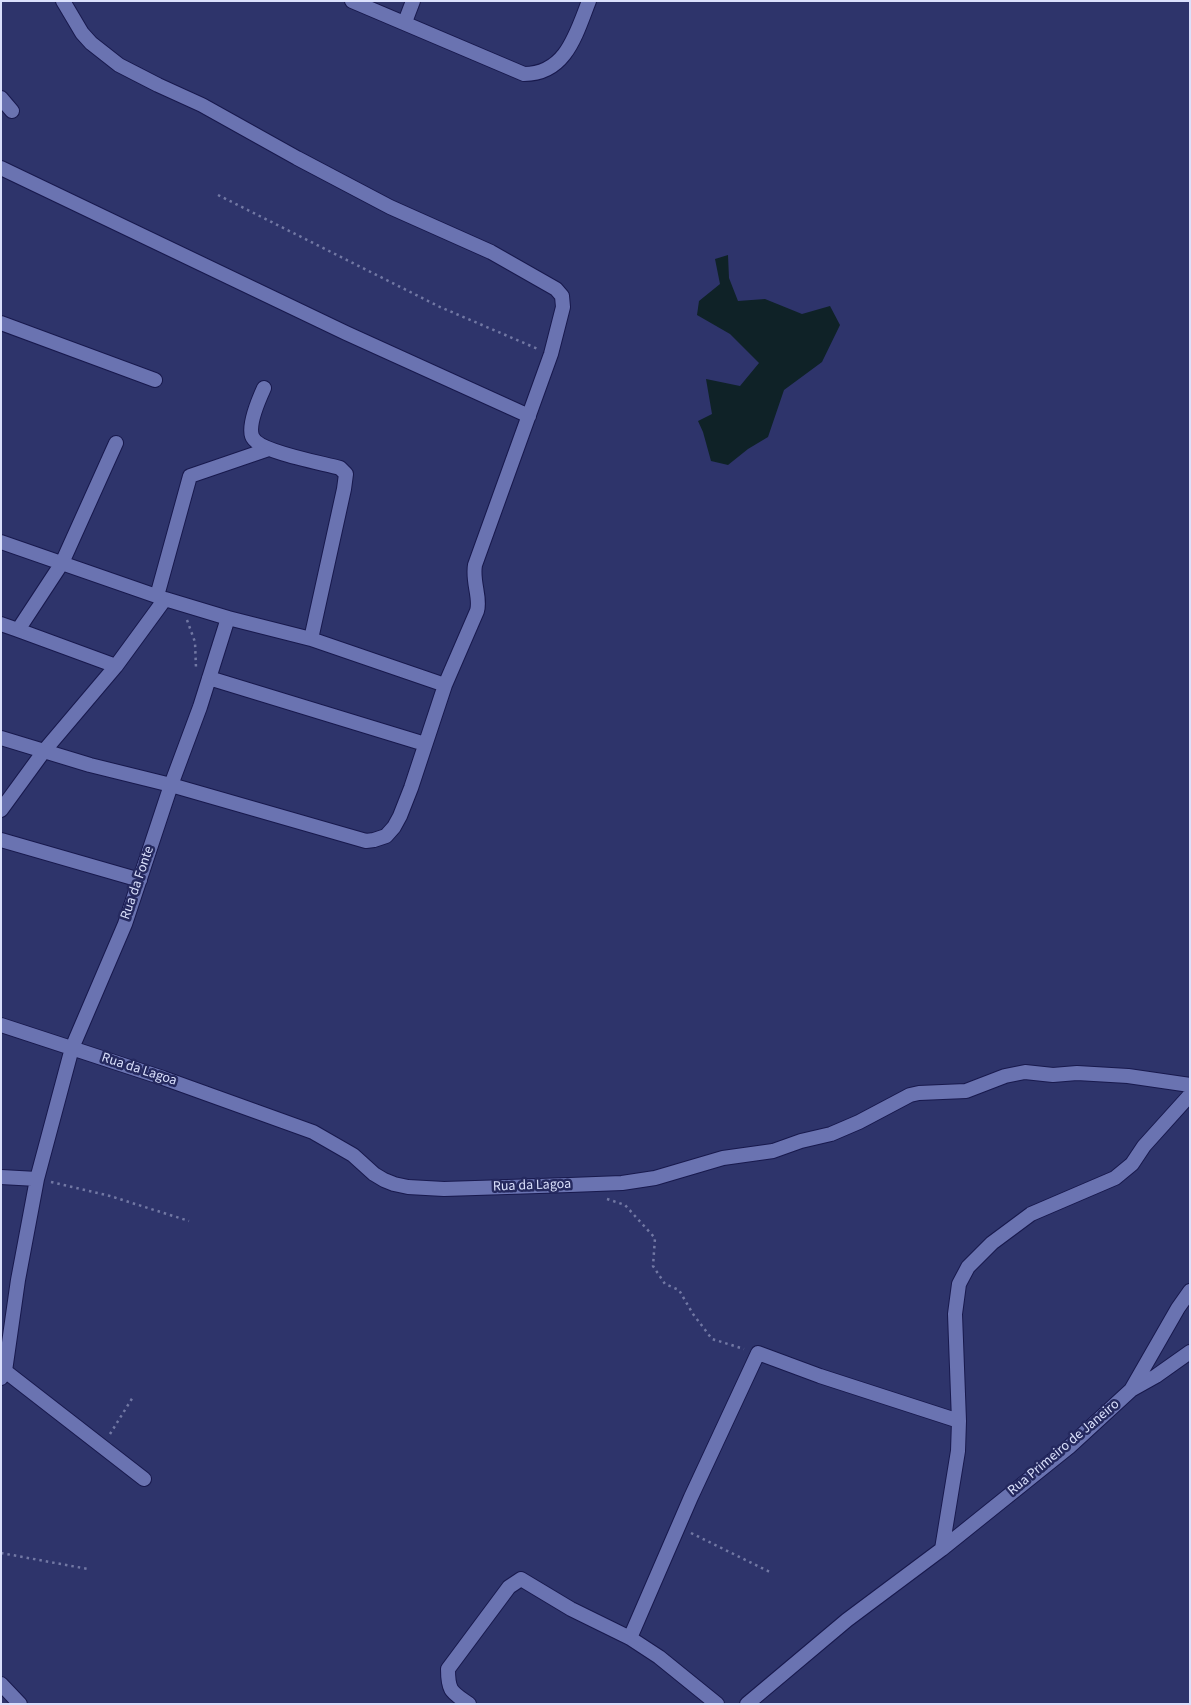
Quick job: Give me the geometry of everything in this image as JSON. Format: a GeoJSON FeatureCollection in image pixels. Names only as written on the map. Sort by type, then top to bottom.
{"type":"FeatureCollection","features":[{"type":"Feature","properties":{"kind":"street"},"geometry":{"type":"LineString","coordinates":[[1,738],[98,768],[172,785],[366,841],[386,836],[400,816],[445,685],[477,611],[479,601],[473,574],[475,565],[529,416],[550,354],[563,307],[562,296],[556,289],[491,252],[390,208],[202,105],[158,86],[119,65],[82,34],[62,1]]}},
{"type":"Feature","properties":{"kind":"street"},"geometry":{"type":"LineString","coordinates":[[352,1],[524,74],[533,74],[549,69],[559,62],[567,52],[589,1]]}},
{"type":"Feature","properties":{"kind":"street"},"geometry":{"type":"LineString","coordinates":[[405,22],[413,1]]}},
{"type":"Feature","properties":{"kind":"street"},"geometry":{"type":"LineString","coordinates":[[1,98],[12,111]]}},
{"type":"Feature","properties":{"kind":"street"},"geometry":{"type":"LineString","coordinates":[[1,168],[346,333],[529,416]]}},
{"type":"Feature","properties":{"kind":"street"},"geometry":{"type":"LineString","coordinates":[[1,323],[155,380]]}},
{"type":"Feature","properties":{"kind":"street"},"geometry":{"type":"LineString","coordinates":[[264,388],[256,406],[251,432],[255,441],[270,449],[340,468],[346,474],[311,639]]}},
{"type":"Feature","properties":{"kind":"street"},"geometry":{"type":"LineString","coordinates":[[18,630],[62,563],[116,443]]}},
{"type":"Feature","properties":{"kind":"street"},"geometry":{"type":"LineString","coordinates":[[1,810],[44,751],[116,666],[161,598],[190,476],[270,449]]}},
{"type":"Feature","properties":{"kind":"street"},"geometry":{"type":"LineString","coordinates":[[1,542],[161,598],[228,618],[311,639],[445,685]]}},
{"type":"Feature","properties":{"kind":"street","name":"Rua da Fonte"},"geometry":{"type":"LineString","coordinates":[[3,1374],[5,1333],[37,1179],[72,1048],[105,974],[140,880],[200,707],[203,675],[228,618]]}},
{"type":"Feature","properties":{"kind":"street"},"geometry":{"type":"LineString","coordinates":[[1,624],[116,666]]}},
{"type":"Feature","properties":{"kind":"street"},"geometry":{"type":"LineString","coordinates":[[203,675],[425,744]]}},
{"type":"Feature","properties":{"kind":"street"},"geometry":{"type":"LineString","coordinates":[[1,840],[140,880]]}},
{"type":"Feature","properties":{"kind":"street","name":"Rua da Lagoa"},"geometry":{"type":"LineString","coordinates":[[1,1025],[163,1078],[313,1132],[353,1155],[374,1174],[394,1184],[444,1189],[622,1183],[647,1180],[723,1158],[773,1151],[801,1141],[831,1134],[860,1122],[910,1095],[966,1091],[1018,1072],[1053,1075],[1078,1073],[1128,1076],[1190,1085]]}},
{"type":"Feature","properties":{"kind":"street"},"geometry":{"type":"LineString","coordinates":[[942,1549],[958,1451],[959,1421],[955,1314],[959,1284],[968,1266],[992,1243],[1031,1214],[1115,1178],[1132,1164],[1144,1146],[1190,1095]]}},
{"type":"Feature","properties":{"kind":"street"},"geometry":{"type":"LineString","coordinates":[[1,1177],[37,1179]]}},
{"type":"Feature","properties":{"kind":"street"},"geometry":{"type":"LineString","coordinates":[[1131,1390],[1178,1308],[1190,1291]]}},
{"type":"Feature","properties":{"kind":"street","name":"Rua Primeiro de Janeiro"},"geometry":{"type":"LineString","coordinates":[[747,1704],[847,1620],[942,1549],[1069,1447],[1131,1390],[1156,1376],[1190,1352]]}},
{"type":"Feature","properties":{"kind":"street"},"geometry":{"type":"LineString","coordinates":[[630,1638],[678,1526],[758,1354],[959,1421]]}},
{"type":"Feature","properties":{"kind":"street"},"geometry":{"type":"LineString","coordinates":[[3,1374],[103,1446],[144,1479]]}},
{"type":"Feature","properties":{"kind":"street"},"geometry":{"type":"LineString","coordinates":[[469,1704],[454,1693],[448,1684],[448,1670],[509,1588],[521,1579],[571,1609],[630,1638],[659,1657],[718,1704]]}},
{"type":"Feature","properties":{"kind":"street"},"geometry":{"type":"LineString","coordinates":[[1,1684],[20,1704]]}},
{"type":"Feature","properties":{"kind":"path"},"geometry":{"type":"LineString","coordinates":[[218,195],[440,307],[550,354]]}},
{"type":"Feature","properties":{"kind":"path"},"geometry":{"type":"LineString","coordinates":[[181,603],[195,642],[203,675]]}},
{"type":"Feature","properties":{"kind":"path"},"geometry":{"type":"LineString","coordinates":[[37,1179],[110,1196],[189,1221]]}},
{"type":"Feature","properties":{"kind":"path"},"geometry":{"type":"LineString","coordinates":[[598,1197],[625,1205],[655,1238],[653,1266],[664,1284],[679,1290],[692,1314],[712,1339],[758,1354]]}},
{"type":"Feature","properties":{"kind":"path"},"geometry":{"type":"LineString","coordinates":[[103,1446],[133,1397]]}},
{"type":"Feature","properties":{"kind":"path"},"geometry":{"type":"LineString","coordinates":[[678,1526],[772,1573]]}},
{"type":"Feature","properties":{"kind":"path"},"geometry":{"type":"LineString","coordinates":[[1,1553],[88,1569]]}},
{"type":"Feature","properties":{"kind":"shaded area"},"geometry":{"type":"Polygon","coordinates":[[[728,255],[729,278],[738,301],[765,299],[802,314],[830,306],[840,325],[822,362],[784,390],[768,437],[748,449],[728,465],[711,461],[698,421],[712,414],[706,379],[740,386],[759,363],[730,334],[697,315],[699,301],[720,284],[715,259],[728,255]]]}}]}
